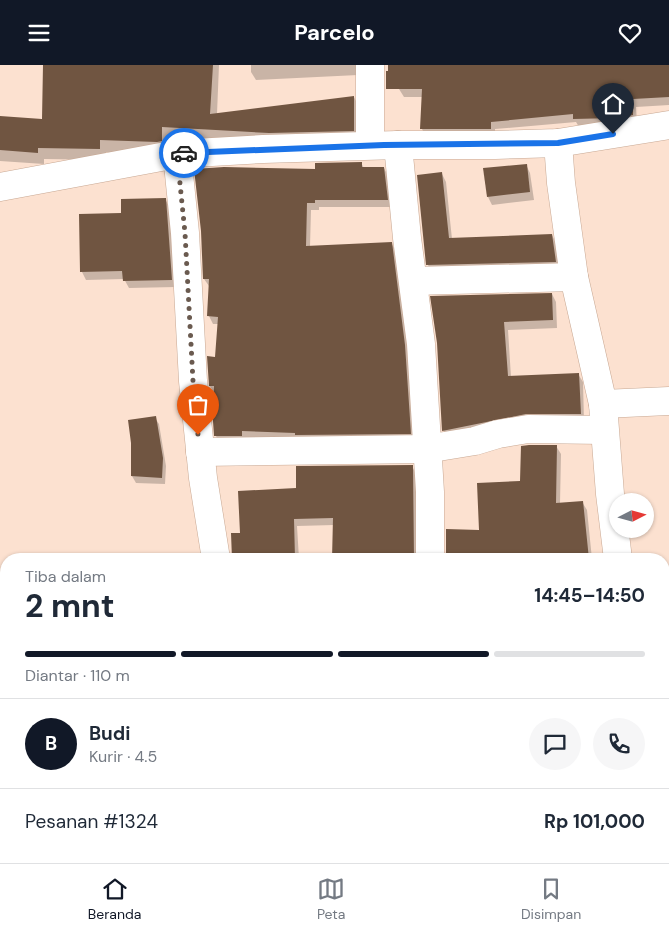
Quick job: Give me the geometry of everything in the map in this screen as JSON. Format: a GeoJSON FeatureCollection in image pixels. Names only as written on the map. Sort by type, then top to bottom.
{"type":"FeatureCollection","features":[{"type":"Feature","properties":{"kind":"street"},"geometry":{"type":"LineString","coordinates":[[370,65],[370,145]]}},
{"type":"Feature","properties":{"kind":"street"},"geometry":{"type":"LineString","coordinates":[[0,187],[177,154],[370,145],[558,143],[669,125]]}},
{"type":"Feature","properties":{"kind":"street"},"geometry":{"type":"LineString","coordinates":[[558,143],[561,183],[574,277],[603,417],[617,553]]}},
{"type":"Feature","properties":{"kind":"street"},"geometry":{"type":"LineString","coordinates":[[398,145],[420,344],[430,492],[430,553]]}},
{"type":"Feature","properties":{"kind":"street"},"geometry":{"type":"LineString","coordinates":[[177,154],[185,233],[193,381],[200,452],[215,553]]}},
{"type":"Feature","properties":{"kind":"street"},"geometry":{"type":"LineString","coordinates":[[413,281],[574,277]]}},
{"type":"Feature","properties":{"kind":"street"},"geometry":{"type":"LineString","coordinates":[[200,452],[426,449],[475,441],[498,434],[603,417],[669,401]]}},
{"type":"Feature","properties":{"kind":"building"},"geometry":{"type":"Polygon","coordinates":[[[43,65],[213,65],[210,114],[354,96],[354,131],[269,133],[162,127],[162,141],[157,142],[100,140],[100,149],[38,148],[38,153],[0,150],[0,116],[42,119],[43,65]]]}},
{"type":"Feature","properties":{"kind":"building"},"geometry":{"type":"Polygon","coordinates":[[[388,65],[669,65],[669,97],[633,99],[633,115],[615,118],[573,119],[573,114],[491,122],[491,129],[420,129],[422,89],[386,89],[388,65]]]}},
{"type":"Feature","properties":{"kind":"building"},"geometry":{"type":"Polygon","coordinates":[[[362,162],[362,167],[384,167],[388,200],[315,200],[315,203],[307,203],[306,246],[392,242],[405,345],[411,434],[295,435],[295,433],[242,431],[242,436],[214,436],[214,386],[209,386],[207,356],[215,357],[218,317],[207,316],[209,279],[203,279],[201,231],[194,169],[224,167],[315,169],[315,163],[362,162]]]}},
{"type":"Feature","properties":{"kind":"building"},"geometry":{"type":"Polygon","coordinates":[[[527,164],[530,192],[487,197],[483,168],[527,164]]]}},
{"type":"Feature","properties":{"kind":"building"},"geometry":{"type":"Polygon","coordinates":[[[442,172],[449,238],[552,234],[556,262],[426,265],[417,175],[442,172]]]}},
{"type":"Feature","properties":{"kind":"building"},"geometry":{"type":"Polygon","coordinates":[[[166,198],[172,280],[123,281],[122,271],[80,272],[79,214],[121,213],[121,199],[166,198]]]}},
{"type":"Feature","properties":{"kind":"building"},"geometry":{"type":"Polygon","coordinates":[[[552,293],[553,320],[504,322],[508,376],[579,373],[581,414],[526,414],[442,431],[437,343],[430,296],[552,293]]]}},
{"type":"Feature","properties":{"kind":"building"},"geometry":{"type":"Polygon","coordinates":[[[156,416],[163,458],[162,478],[131,476],[131,443],[128,420],[156,416]]]}},
{"type":"Feature","properties":{"kind":"building"},"geometry":{"type":"Polygon","coordinates":[[[557,445],[556,503],[583,501],[588,553],[446,553],[446,529],[479,530],[477,483],[520,481],[521,446],[557,445]]]}},
{"type":"Feature","properties":{"kind":"building"},"geometry":{"type":"Polygon","coordinates":[[[413,465],[414,553],[332,553],[333,518],[294,519],[295,553],[232,553],[231,533],[240,533],[238,491],[296,488],[296,466],[413,465]]]}},
{"type":"Feature","properties":{"kind":"way so far"},"geometry":{"type":"LineString","coordinates":[[184,153],[177,154],[185,233],[193,381],[198,435]]}},
{"type":"Feature","properties":{"kind":"route"},"geometry":{"type":"LineString","coordinates":[[184,153],[384,145],[558,143],[613,134]]}}]}
